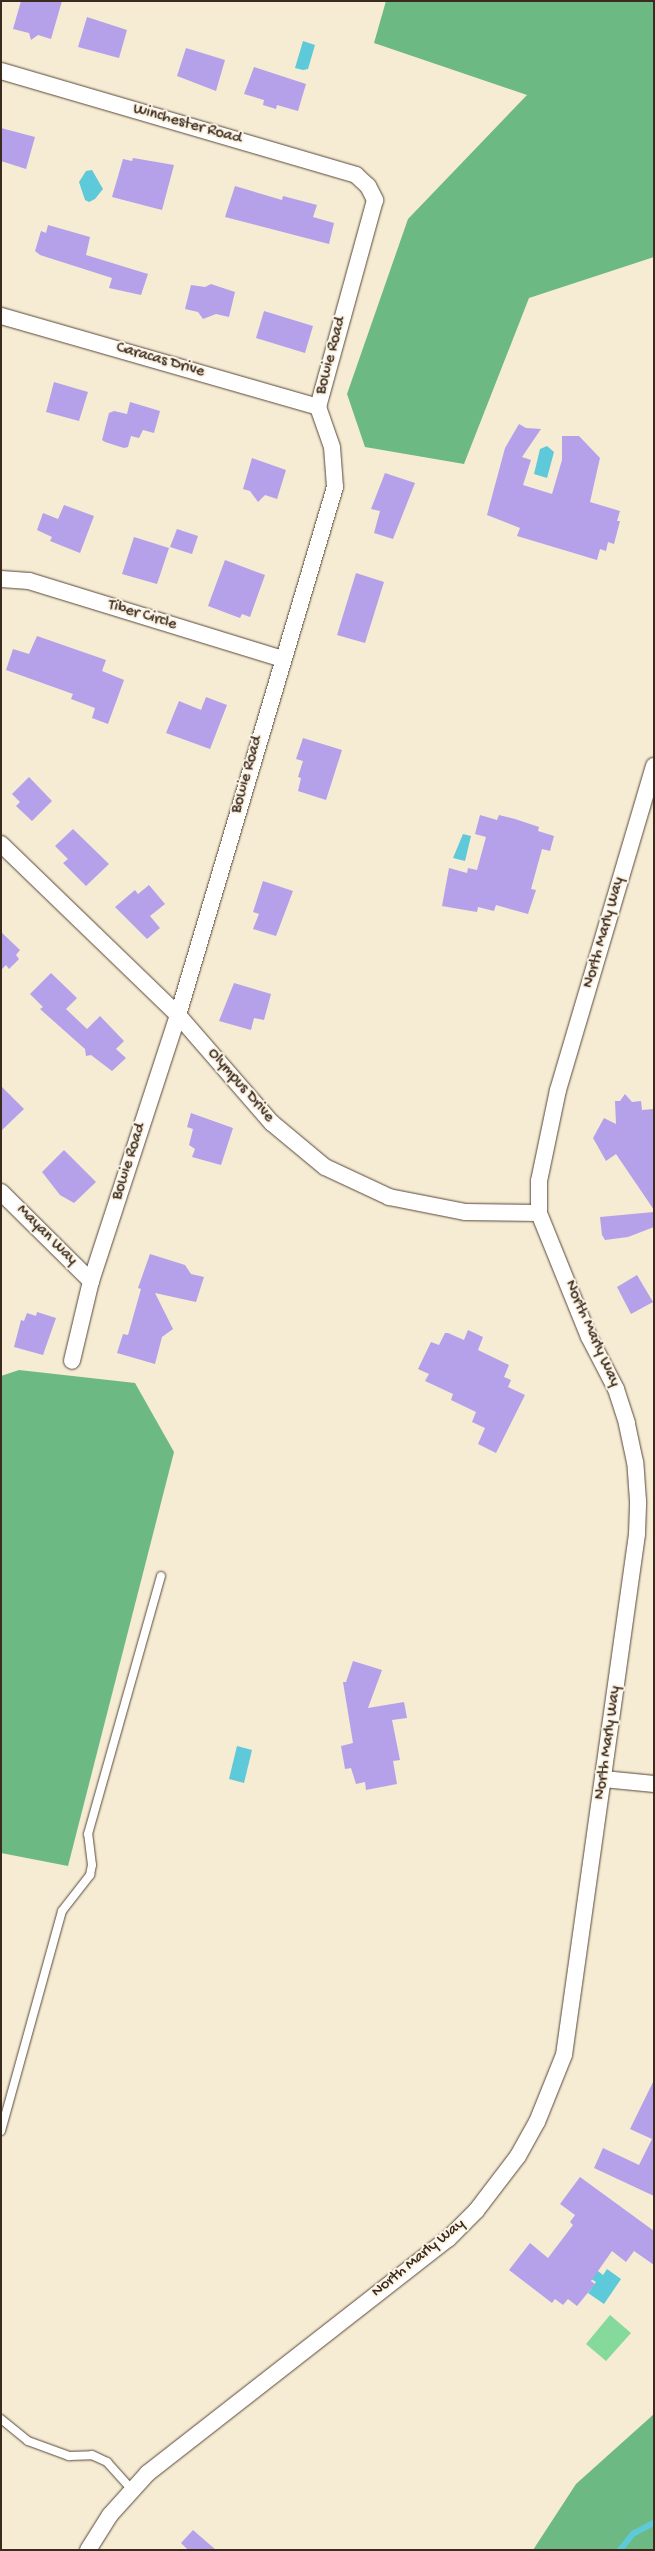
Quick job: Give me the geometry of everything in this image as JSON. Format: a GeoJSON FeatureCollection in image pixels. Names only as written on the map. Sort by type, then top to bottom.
{"type":"FeatureCollection","features":[{"type":"Feature","properties":{"kind":"street","name":"Winchester Road"},"geometry":{"type":"LineString","coordinates":[[1,71],[356,174],[368,186]]}},
{"type":"Feature","properties":{"kind":"street","name":"Bowie Road"},"geometry":{"type":"LineString","coordinates":[[72,1361],[91,1281],[178,1015],[334,487],[332,447],[318,407],[375,200],[368,186]]}},
{"type":"Feature","properties":{"kind":"street","name":"Caracas Drive"},"geometry":{"type":"LineString","coordinates":[[1,316],[318,407]]}},
{"type":"Feature","properties":{"kind":"street","name":"Tiber Circle"},"geometry":{"type":"LineString","coordinates":[[1,579],[29,581],[282,659]]}},
{"type":"Feature","properties":{"kind":"street","name":"North Marly Way"},"geometry":{"type":"LineString","coordinates":[[88,2550],[131,2489],[148,2473],[448,2239],[483,2203],[518,2156],[550,2096],[568,2039],[638,1534],[635,1462],[616,1389],[589,1337],[539,1212],[540,1172],[558,1090],[654,766]]}},
{"type":"Feature","properties":{"kind":"street","name":"Olympus Drive"},"geometry":{"type":"LineString","coordinates":[[1,844],[178,1015],[272,1123],[325,1166],[389,1197],[465,1212],[539,1212]]}},
{"type":"Feature","properties":{"kind":"street","name":"Mayan Way"},"geometry":{"type":"LineString","coordinates":[[1,1192],[91,1281]]}},
{"type":"Feature","properties":{"kind":"street"},"geometry":{"type":"LineString","coordinates":[[604,1779],[654,1784]]}},
{"type":"Feature","properties":{"kind":"lane"},"geometry":{"type":"LineString","coordinates":[[1,2131],[62,1911],[90,1875],[92,1865],[88,1834],[160,1576]]}},
{"type":"Feature","properties":{"kind":"lane"},"geometry":{"type":"LineString","coordinates":[[1,2419],[28,2441],[69,2456],[92,2455],[107,2462],[131,2489]]}},
{"type":"Feature","properties":{"kind":"green space"},"geometry":{"type":"Polygon","coordinates":[[[386,1],[654,1],[654,257],[529,298],[464,464],[365,447],[347,394],[408,219],[527,95],[374,43],[386,1]]]}},
{"type":"Feature","properties":{"kind":"green space"},"geometry":{"type":"Polygon","coordinates":[[[19,1370],[135,1383],[174,1452],[68,1866],[1,1853],[1,1376],[19,1370]]]}},
{"type":"Feature","properties":{"kind":"green space"},"geometry":{"type":"Polygon","coordinates":[[[610,2315],[631,2333],[606,2361],[586,2344],[610,2315]]]}},
{"type":"Feature","properties":{"kind":"green space"},"geometry":{"type":"Polygon","coordinates":[[[654,2414],[654,2550],[533,2550],[576,2484],[654,2414]]]}},
{"type":"Feature","properties":{"kind":"water"},"geometry":{"type":"Polygon","coordinates":[[[303,41],[315,45],[308,69],[303,70],[295,68],[303,41]]]}},
{"type":"Feature","properties":{"kind":"water"},"geometry":{"type":"Polygon","coordinates":[[[92,170],[103,189],[95,199],[89,202],[85,200],[79,182],[86,171],[92,170]]]}},
{"type":"Feature","properties":{"kind":"water"},"geometry":{"type":"Polygon","coordinates":[[[547,446],[554,452],[547,478],[534,474],[540,449],[547,446]]]}},
{"type":"Feature","properties":{"kind":"water"},"geometry":{"type":"Polygon","coordinates":[[[463,834],[471,836],[465,861],[453,858],[463,834]]]}},
{"type":"Feature","properties":{"kind":"water"},"geometry":{"type":"Polygon","coordinates":[[[237,1746],[252,1750],[244,1783],[229,1779],[237,1746]]]}},
{"type":"Feature","properties":{"kind":"water"},"geometry":{"type":"Polygon","coordinates":[[[594,2268],[603,2275],[607,2269],[621,2279],[604,2304],[588,2293],[596,2282],[588,2277],[594,2268]]]}},
{"type":"Feature","properties":{"kind":"building"},"geometry":{"type":"Polygon","coordinates":[[[21,1],[62,1],[51,39],[38,35],[31,40],[29,33],[13,29],[21,1]]]}},
{"type":"Feature","properties":{"kind":"building"},"geometry":{"type":"Polygon","coordinates":[[[87,17],[127,30],[119,58],[78,47],[87,17]]]}},
{"type":"Feature","properties":{"kind":"building"},"geometry":{"type":"Polygon","coordinates":[[[186,48],[225,60],[216,91],[177,76],[186,48]]]}},
{"type":"Feature","properties":{"kind":"building"},"geometry":{"type":"Polygon","coordinates":[[[254,67],[306,84],[298,111],[277,105],[276,109],[263,105],[264,100],[244,94],[254,67]]]}},
{"type":"Feature","properties":{"kind":"building"},"geometry":{"type":"Polygon","coordinates":[[[1,128],[35,137],[26,169],[1,161],[1,128]]]}},
{"type":"Feature","properties":{"kind":"building"},"geometry":{"type":"Polygon","coordinates":[[[133,158],[174,165],[162,210],[112,197],[123,159],[132,161],[133,158]]]}},
{"type":"Feature","properties":{"kind":"building"},"geometry":{"type":"Polygon","coordinates":[[[235,186],[282,200],[283,196],[317,205],[313,217],[334,223],[329,244],[225,217],[235,186]]]}},
{"type":"Feature","properties":{"kind":"building"},"geometry":{"type":"Polygon","coordinates":[[[48,225],[90,237],[86,255],[148,274],[141,295],[109,288],[112,278],[40,255],[35,251],[41,231],[46,233],[48,225]]]}},
{"type":"Feature","properties":{"kind":"building"},"geometry":{"type":"Polygon","coordinates":[[[211,284],[235,292],[229,317],[216,314],[203,319],[198,312],[185,309],[191,285],[205,287],[211,284]]]}},
{"type":"Feature","properties":{"kind":"building"},"geometry":{"type":"Polygon","coordinates":[[[264,311],[313,326],[305,353],[256,338],[264,311]]]}},
{"type":"Feature","properties":{"kind":"building"},"geometry":{"type":"Polygon","coordinates":[[[54,382],[88,392],[79,421],[46,412],[54,382]]]}},
{"type":"Feature","properties":{"kind":"building"},"geometry":{"type":"Polygon","coordinates":[[[130,402],[160,411],[154,433],[143,430],[139,438],[131,436],[128,447],[124,448],[102,440],[109,413],[114,411],[127,414],[130,402]]]}},
{"type":"Feature","properties":{"kind":"building"},"geometry":{"type":"Polygon","coordinates":[[[519,424],[526,428],[541,429],[522,457],[531,460],[523,485],[552,494],[562,460],[562,436],[579,436],[600,458],[590,502],[620,511],[617,521],[620,521],[614,544],[608,542],[606,551],[600,549],[597,560],[517,536],[520,528],[487,515],[505,448],[519,424]]]}},
{"type":"Feature","properties":{"kind":"building"},"geometry":{"type":"Polygon","coordinates":[[[252,458],[286,470],[277,499],[265,495],[258,502],[250,491],[243,489],[252,458]]]}},
{"type":"Feature","properties":{"kind":"building"},"geometry":{"type":"Polygon","coordinates":[[[385,473],[415,483],[393,539],[374,533],[380,511],[371,509],[385,473]]]}},
{"type":"Feature","properties":{"kind":"building"},"geometry":{"type":"Polygon","coordinates":[[[64,505],[94,516],[80,553],[50,541],[52,537],[37,530],[43,513],[58,519],[64,505]]]}},
{"type":"Feature","properties":{"kind":"building"},"geometry":{"type":"Polygon","coordinates":[[[177,529],[198,536],[192,554],[170,547],[177,529]]]}},
{"type":"Feature","properties":{"kind":"building"},"geometry":{"type":"Polygon","coordinates":[[[134,537],[169,548],[157,584],[122,574],[134,537]]]}},
{"type":"Feature","properties":{"kind":"building"},"geometry":{"type":"Polygon","coordinates":[[[225,560],[265,575],[250,617],[242,614],[240,618],[208,606],[225,560]]]}},
{"type":"Feature","properties":{"kind":"building"},"geometry":{"type":"Polygon","coordinates":[[[356,573],[384,582],[365,643],[337,635],[356,573]]]}},
{"type":"Feature","properties":{"kind":"building"},"geometry":{"type":"Polygon","coordinates":[[[37,636],[106,660],[102,671],[124,680],[108,724],[92,718],[95,708],[71,699],[73,694],[6,670],[13,649],[29,654],[37,636]]]}},
{"type":"Feature","properties":{"kind":"building"},"geometry":{"type":"Polygon","coordinates":[[[206,697],[227,705],[210,749],[166,733],[179,701],[201,710],[206,697]]]}},
{"type":"Feature","properties":{"kind":"building"},"geometry":{"type":"Polygon","coordinates":[[[303,738],[342,750],[326,800],[298,791],[301,778],[298,777],[303,761],[296,759],[303,738]]]}},
{"type":"Feature","properties":{"kind":"building"},"geometry":{"type":"Polygon","coordinates":[[[29,777],[52,801],[32,821],[16,806],[20,802],[12,794],[29,777]]]}},
{"type":"Feature","properties":{"kind":"building"},"geometry":{"type":"Polygon","coordinates":[[[480,815],[497,820],[499,815],[515,819],[539,827],[538,831],[554,836],[550,851],[542,849],[531,889],[536,890],[528,914],[496,905],[494,911],[478,907],[477,912],[442,906],[449,868],[467,873],[468,868],[477,870],[486,837],[475,834],[480,815]]]}},
{"type":"Feature","properties":{"kind":"building"},"geometry":{"type":"Polygon","coordinates":[[[73,829],[109,864],[86,886],[63,863],[68,859],[55,846],[73,829]]]}},
{"type":"Feature","properties":{"kind":"building"},"geometry":{"type":"Polygon","coordinates":[[[263,881],[293,891],[276,936],[253,929],[259,914],[253,912],[263,881]]]}},
{"type":"Feature","properties":{"kind":"building"},"geometry":{"type":"Polygon","coordinates":[[[149,885],[165,904],[150,916],[160,928],[147,939],[115,907],[135,890],[138,894],[149,885]]]}},
{"type":"Feature","properties":{"kind":"building"},"geometry":{"type":"Polygon","coordinates":[[[1,932],[20,950],[16,955],[19,959],[9,969],[6,965],[1,970],[1,932]]]}},
{"type":"Feature","properties":{"kind":"building"},"geometry":{"type":"Polygon","coordinates":[[[51,973],[77,998],[66,1009],[87,1029],[100,1016],[124,1041],[116,1049],[126,1058],[112,1071],[91,1055],[86,1056],[85,1049],[40,1009],[43,1007],[30,994],[51,973]]]}},
{"type":"Feature","properties":{"kind":"building"},"geometry":{"type":"Polygon","coordinates":[[[234,983],[271,994],[264,1020],[254,1018],[251,1030],[219,1021],[234,983]]]}},
{"type":"Feature","properties":{"kind":"building"},"geometry":{"type":"Polygon","coordinates":[[[1,1086],[24,1109],[1,1131],[1,1086]]]}},
{"type":"Feature","properties":{"kind":"building"},"geometry":{"type":"Polygon","coordinates":[[[625,1094],[632,1102],[641,1101],[642,1110],[654,1109],[654,1210],[616,1154],[606,1161],[593,1138],[604,1118],[616,1124],[615,1101],[620,1101],[625,1094]]]}},
{"type":"Feature","properties":{"kind":"building"},"geometry":{"type":"Polygon","coordinates":[[[191,1113],[233,1128],[221,1165],[192,1157],[195,1149],[189,1145],[193,1129],[187,1127],[191,1113]]]}},
{"type":"Feature","properties":{"kind":"building"},"geometry":{"type":"Polygon","coordinates":[[[64,1150],[96,1182],[74,1203],[60,1195],[42,1172],[64,1150]]]}},
{"type":"Feature","properties":{"kind":"building"},"geometry":{"type":"Polygon","coordinates":[[[654,1212],[654,1227],[628,1237],[605,1240],[602,1235],[600,1217],[654,1212]]]}},
{"type":"Feature","properties":{"kind":"building"},"geometry":{"type":"Polygon","coordinates":[[[150,1254],[185,1265],[191,1274],[204,1277],[196,1302],[155,1293],[173,1329],[162,1337],[155,1364],[117,1353],[123,1334],[128,1335],[141,1289],[138,1288],[150,1254]]]}},
{"type":"Feature","properties":{"kind":"building"},"geometry":{"type":"Polygon","coordinates":[[[637,1275],[653,1302],[631,1314],[617,1287],[637,1275]]]}},
{"type":"Feature","properties":{"kind":"building"},"geometry":{"type":"Polygon","coordinates":[[[37,1312],[56,1318],[43,1355],[14,1347],[21,1320],[24,1321],[27,1313],[36,1316],[37,1312]]]}},
{"type":"Feature","properties":{"kind":"building"},"geometry":{"type":"Polygon","coordinates":[[[468,1330],[483,1337],[478,1350],[509,1365],[504,1377],[511,1380],[508,1387],[525,1395],[496,1453],[478,1444],[485,1428],[472,1422],[476,1412],[451,1400],[453,1394],[425,1381],[429,1374],[418,1369],[431,1342],[439,1345],[445,1333],[464,1340],[468,1330]]]}},
{"type":"Feature","properties":{"kind":"building"},"geometry":{"type":"Polygon","coordinates":[[[353,1661],[382,1670],[368,1708],[404,1702],[407,1718],[392,1720],[400,1760],[393,1761],[397,1784],[366,1790],[365,1782],[356,1784],[351,1768],[345,1769],[341,1746],[353,1743],[343,1682],[346,1682],[353,1661]]]}},
{"type":"Feature","properties":{"kind":"building"},"geometry":{"type":"Polygon","coordinates":[[[654,2080],[654,2196],[594,2168],[603,2148],[639,2165],[652,2139],[630,2129],[654,2080]]]}},
{"type":"Feature","properties":{"kind":"building"},"geometry":{"type":"Polygon","coordinates":[[[580,2177],[654,2231],[654,2265],[634,2251],[626,2262],[612,2251],[591,2281],[595,2284],[577,2306],[568,2299],[563,2305],[555,2299],[552,2303],[509,2270],[530,2243],[548,2258],[573,2225],[570,2222],[575,2215],[560,2204],[580,2177]]]}},
{"type":"Feature","properties":{"kind":"building"},"geometry":{"type":"Polygon","coordinates":[[[193,2530],[216,2550],[188,2550],[181,2543],[193,2530]]]}},
{"type":"Feature","properties":{"kind":"waterway"},"geometry":{"type":"LineString","coordinates":[[620,2550],[633,2534],[654,2523]]}}]}
